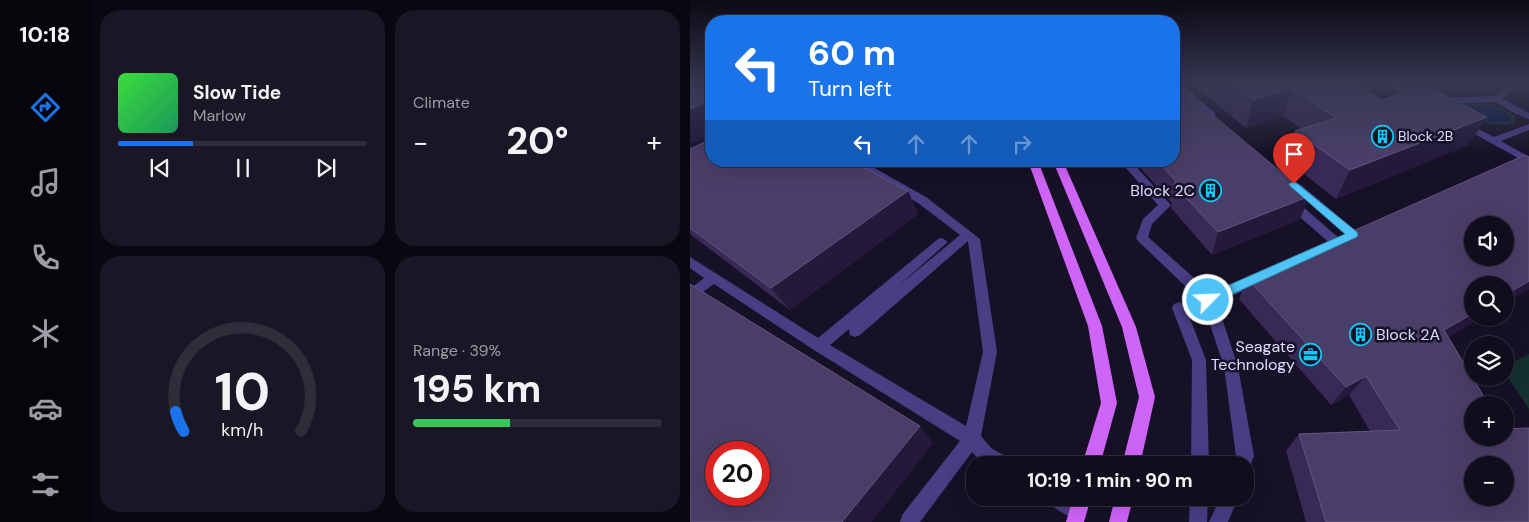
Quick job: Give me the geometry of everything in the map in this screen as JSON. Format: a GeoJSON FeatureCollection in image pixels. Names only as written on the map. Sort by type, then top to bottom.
{"type":"FeatureCollection","features":[{"type":"Feature","properties":{"kind":"main road"},"geometry":{"type":"LineString","coordinates":[[1035,167],[1097,335],[1110,403],[1094,456]]}},
{"type":"Feature","properties":{"kind":"main road"},"geometry":{"type":"LineString","coordinates":[[1061,167],[1129,327],[1147,398],[1133,456]]}},
{"type":"Feature","properties":{"kind":"main road"},"geometry":{"type":"LineString","coordinates":[[1118,522],[1122,506]]}},
{"type":"Feature","properties":{"kind":"street"},"geometry":{"type":"LineString","coordinates":[[1204,107],[1220,121]]}},
{"type":"Feature","properties":{"kind":"street"},"geometry":{"type":"LineString","coordinates":[[1433,107],[1438,110]]}},
{"type":"Feature","properties":{"kind":"street"},"geometry":{"type":"LineString","coordinates":[[1512,107],[1529,116]]}},
{"type":"Feature","properties":{"kind":"street"},"geometry":{"type":"LineString","coordinates":[[1454,119],[1529,161]]}},
{"type":"Feature","properties":{"kind":"street"},"geometry":{"type":"LineString","coordinates":[[1493,141],[1529,127]]}},
{"type":"Feature","properties":{"kind":"street"},"geometry":{"type":"LineString","coordinates":[[864,167],[922,200],[974,239],[990,352],[972,438],[914,518]]}},
{"type":"Feature","properties":{"kind":"street"},"geometry":{"type":"LineString","coordinates":[[1131,167],[1165,204],[1147,222],[1142,238],[1208,300],[1231,367],[1246,456]]}},
{"type":"Feature","properties":{"kind":"street"},"geometry":{"type":"LineString","coordinates":[[1284,197],[1331,244],[1357,233],[1286,178]]}},
{"type":"Feature","properties":{"kind":"street"},"geometry":{"type":"LineString","coordinates":[[855,331],[968,234]]}},
{"type":"Feature","properties":{"kind":"street"},"geometry":{"type":"LineString","coordinates":[[819,346],[942,242]]}},
{"type":"Feature","properties":{"kind":"street"},"geometry":{"type":"LineString","coordinates":[[690,262],[819,346],[972,438],[988,456]]}},
{"type":"Feature","properties":{"kind":"street"},"geometry":{"type":"LineString","coordinates":[[1208,300],[1272,271]]}},
{"type":"Feature","properties":{"kind":"street"},"geometry":{"type":"LineString","coordinates":[[690,296],[713,278]]}},
{"type":"Feature","properties":{"kind":"street"},"geometry":{"type":"LineString","coordinates":[[1179,308],[1199,360],[1200,456]]}},
{"type":"Feature","properties":{"kind":"street"},"geometry":{"type":"LineString","coordinates":[[1198,522],[1199,506]]}},
{"type":"Feature","properties":{"kind":"street"},"geometry":{"type":"LineString","coordinates":[[1218,522],[1225,506]]}},
{"type":"Feature","properties":{"kind":"green space"},"geometry":{"type":"Polygon","coordinates":[[[1462,107],[1499,107],[1516,116],[1514,123],[1499,125],[1482,121],[1463,111],[1462,107]]]}},
{"type":"Feature","properties":{"kind":"green space"},"geometry":{"type":"Polygon","coordinates":[[[1529,354],[1529,409],[1514,386],[1514,362],[1529,354]]]}},
{"type":"Feature","properties":{"kind":"water"},"geometry":{"type":"Polygon","coordinates":[[[1465,107],[1495,107],[1511,116],[1510,121],[1487,121],[1467,111],[1465,107]]]}},
{"type":"Feature","properties":{"kind":"building","name":"Block 2C"},"geometry":{"type":"Polygon","coordinates":[[[1180,107],[1203,107],[1310,196],[1218,232],[1174,185],[1176,181],[1163,167],[1180,167],[1180,107]]]}},
{"type":"Feature","properties":{"kind":"building"},"geometry":{"type":"Polygon","coordinates":[[[1320,107],[1468,107],[1487,117],[1350,170],[1295,131],[1336,118],[1320,107]]]}},
{"type":"Feature","properties":{"kind":"building"},"geometry":{"type":"Polygon","coordinates":[[[705,142],[705,167],[862,167],[908,191],[771,288],[690,228],[690,149],[705,142]]]}},
{"type":"Feature","properties":{"kind":"building","name":"Block 2A"},"geometry":{"type":"Polygon","coordinates":[[[1525,155],[1529,157],[1529,281],[1514,290],[1514,276],[1464,276],[1464,319],[1444,330],[1464,363],[1464,386],[1478,386],[1484,396],[1464,396],[1464,446],[1514,446],[1514,429],[1529,428],[1529,522],[1326,522],[1299,434],[1400,430],[1366,376],[1346,387],[1247,278],[1525,155]]]}},
{"type":"Feature","properties":{"kind":"building"},"geometry":{"type":"Polygon","coordinates":[[[690,284],[920,426],[842,522],[690,522],[690,284]]]}},
{"type":"Feature","properties":{"kind":"place","name":"Block 2B"},"geometry":{"type":"Point","coordinates":[1382,136]}},
{"type":"Feature","properties":{"kind":"place","name":"Block 2C"},"geometry":{"type":"Point","coordinates":[1211,190]}},
{"type":"Feature","properties":{"kind":"place","name":"Block 2A"},"geometry":{"type":"Point","coordinates":[1360,334]}},
{"type":"Feature","properties":{"kind":"place","name":"Seagate Technology"},"geometry":{"type":"Point","coordinates":[1311,355]}},
{"type":"Feature","properties":{"kind":"route"},"geometry":{"type":"LineString","coordinates":[[1208,300],[1353,235],[1294,184]]}}]}
